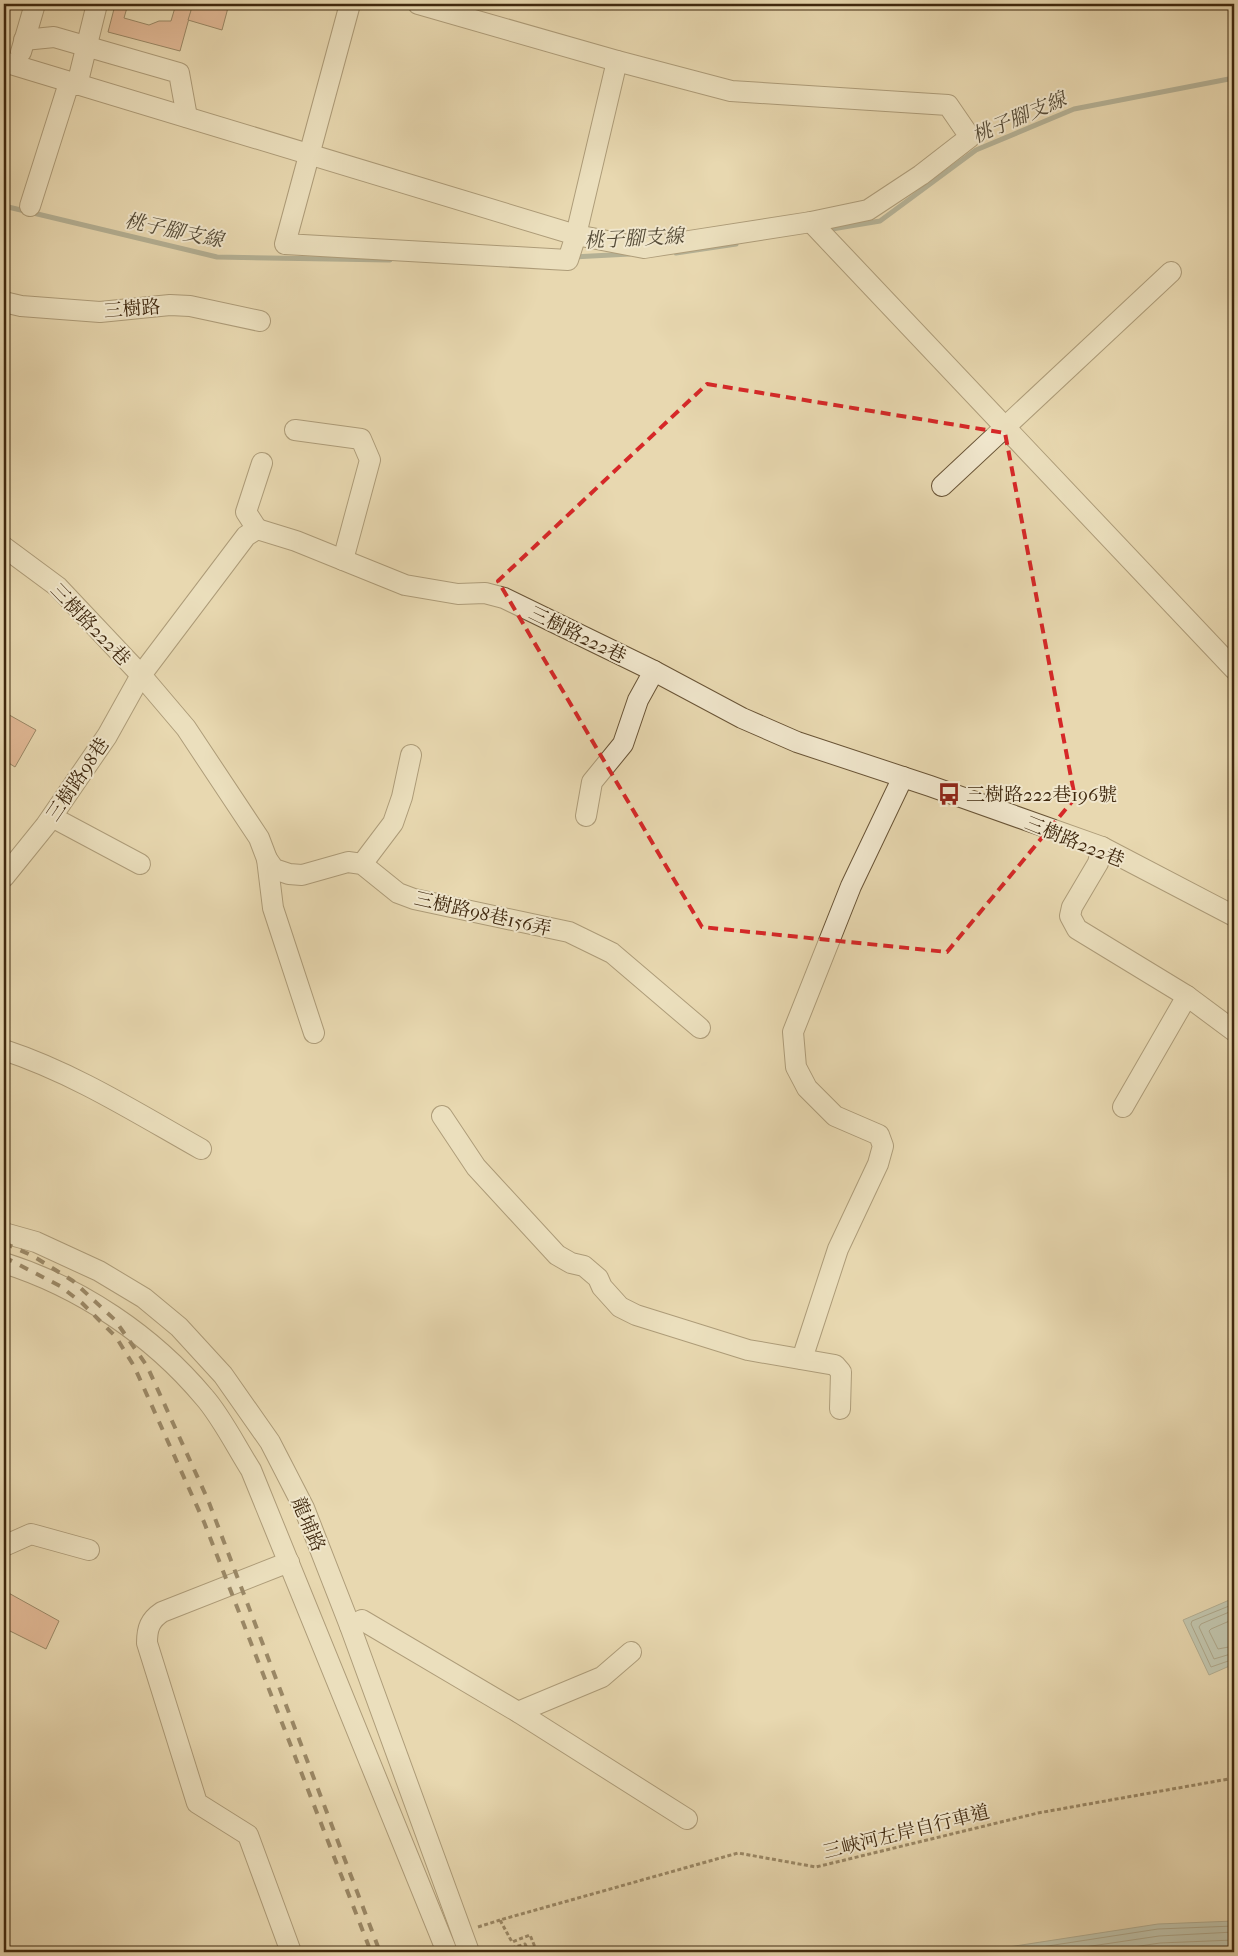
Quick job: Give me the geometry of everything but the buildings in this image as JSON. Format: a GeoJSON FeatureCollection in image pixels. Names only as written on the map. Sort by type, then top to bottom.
{"type":"FeatureCollection","features":[{"type":"Feature","properties":{"kind":"street"},"geometry":{"type":"LineString","coordinates":[[35,4],[24,40],[10,64],[576,235],[644,248],[811,222],[868,210],[921,175],[970,137],[948,104],[731,90],[617,61],[418,4]]}},
{"type":"Feature","properties":{"kind":"street"},"geometry":{"type":"LineString","coordinates":[[30,206],[86,45],[97,4]]}},
{"type":"Feature","properties":{"kind":"street"},"geometry":{"type":"LineString","coordinates":[[350,4],[285,244],[568,260],[576,235],[617,61]]}},
{"type":"Feature","properties":{"kind":"street"},"geometry":{"type":"LineString","coordinates":[[24,40],[54,37],[179,73],[187,117]]}},
{"type":"Feature","properties":{"kind":"street"},"geometry":{"type":"LineString","coordinates":[[811,222],[1234,669]]}},
{"type":"Feature","properties":{"kind":"street"},"geometry":{"type":"LineString","coordinates":[[942,486],[1172,272]]}},
{"type":"Feature","properties":{"kind":"street","name":"三樹路"},"geometry":{"type":"LineString","coordinates":[[4,302],[21,306],[100,312],[170,305],[190,306],[260,321]]}},
{"type":"Feature","properties":{"kind":"street"},"geometry":{"type":"LineString","coordinates":[[295,430],[361,439],[370,460],[344,560]]}},
{"type":"Feature","properties":{"kind":"street"},"geometry":{"type":"LineString","coordinates":[[258,529],[246,512],[262,463]]}},
{"type":"Feature","properties":{"kind":"street","name":"三樹路222巷"},"geometry":{"type":"LineString","coordinates":[[4,547],[58,587],[140,675],[246,536],[258,529],[344,560],[405,585],[458,594],[485,593],[504,598],[654,671],[742,718],[797,742],[904,777],[1102,847],[1234,916]]}},
{"type":"Feature","properties":{"kind":"street"},"geometry":{"type":"LineString","coordinates":[[586,816],[592,782],[623,744],[638,700],[654,671]]}},
{"type":"Feature","properties":{"kind":"street"},"geometry":{"type":"LineString","coordinates":[[140,675],[186,728],[259,838],[267,859],[273,908],[314,1033]]}},
{"type":"Feature","properties":{"kind":"street","name":"三樹路98巷"},"geometry":{"type":"LineString","coordinates":[[4,877],[52,816],[107,736],[140,675]]}},
{"type":"Feature","properties":{"kind":"street"},"geometry":{"type":"LineString","coordinates":[[267,859],[274,869],[289,874],[302,875],[348,862],[362,864],[393,823],[402,797],[411,755]]}},
{"type":"Feature","properties":{"kind":"street"},"geometry":{"type":"LineString","coordinates":[[802,1359],[838,1249],[878,1164],[883,1146],[879,1135],[835,1116],[807,1088],[796,1067],[793,1032],[851,886],[904,777]]}},
{"type":"Feature","properties":{"kind":"street"},"geometry":{"type":"LineString","coordinates":[[52,816],[140,864]]}},
{"type":"Feature","properties":{"kind":"street"},"geometry":{"type":"LineString","coordinates":[[1102,847],[1098,863],[1072,907],[1070,916],[1077,929],[1187,996],[1234,1031]]}},
{"type":"Feature","properties":{"kind":"street","name":"三樹路98巷156弄"},"geometry":{"type":"LineString","coordinates":[[362,864],[398,893],[414,899],[568,932],[612,953],[700,1028]]}},
{"type":"Feature","properties":{"kind":"street"},"geometry":{"type":"LineString","coordinates":[[1123,1107],[1187,996]]}},
{"type":"Feature","properties":{"kind":"street"},"geometry":{"type":"LineString","coordinates":[[4,1050],[67,1076],[121,1103],[201,1149]]}},
{"type":"Feature","properties":{"kind":"street"},"geometry":{"type":"LineString","coordinates":[[442,1116],[476,1167],[557,1255],[571,1264],[584,1266],[598,1278],[602,1287],[620,1307],[636,1315],[748,1350],[835,1365],[841,1372],[840,1409]]}},
{"type":"Feature","properties":{"kind":"street","name":"龍埔路"},"geometry":{"type":"LineString","coordinates":[[4,1233],[36,1242],[99,1271],[144,1298],[179,1327],[223,1375],[270,1442],[304,1508],[469,1938]]}},
{"type":"Feature","properties":{"kind":"street","name":"龍埔路"},"geometry":{"type":"LineString","coordinates":[[4,1263],[47,1279],[121,1320],[169,1360],[205,1398],[251,1470],[446,1949]]}},
{"type":"Feature","properties":{"kind":"street"},"geometry":{"type":"LineString","coordinates":[[4,1546],[31,1534],[89,1550]]}},
{"type":"Feature","properties":{"kind":"street"},"geometry":{"type":"LineString","coordinates":[[289,1562],[162,1612],[154,1617],[149,1624],[147,1642],[197,1804],[248,1835],[291,1952]]}},
{"type":"Feature","properties":{"kind":"street"},"geometry":{"type":"LineString","coordinates":[[350,1626],[362,1620],[518,1712],[687,1820]]}},
{"type":"Feature","properties":{"kind":"street"},"geometry":{"type":"LineString","coordinates":[[518,1712],[602,1677],[631,1652]]}},
{"type":"Feature","properties":{"kind":"path","name":"三峽河左岸自行車道"},"geometry":{"type":"LineString","coordinates":[[469,1938],[500,1920],[738,1853],[816,1867],[1038,1813],[1234,1778]]}},
{"type":"Feature","properties":{"kind":"path"},"geometry":{"type":"LineString","coordinates":[[500,1920],[512,1942],[530,1935],[537,1952]]}},
{"type":"Feature","properties":{"kind":"path"},"geometry":{"type":"LineString","coordinates":[[499,1952],[525,1944],[530,1952]]}},
{"type":"Feature","properties":{"kind":"highlighted area"},"geometry":{"type":"Polygon","coordinates":[[[707,384],[1005,433],[1075,798],[947,952],[702,927],[498,581],[707,384]]]}},
{"type":"Feature","properties":{"kind":"water"},"geometry":{"type":"Polygon","coordinates":[[[1234,1598],[1234,1664],[1209,1675],[1183,1620],[1234,1598]]]}},
{"type":"Feature","properties":{"kind":"water"},"geometry":{"type":"Polygon","coordinates":[[[1234,1921],[1234,1952],[976,1952],[1158,1924],[1234,1921]]]}},
{"type":"Feature","properties":{"kind":"waterway","name":"桃子腳支線"},"geometry":{"type":"LineString","coordinates":[[826,230],[880,221],[976,150],[1074,109],[1234,78]]}},
{"type":"Feature","properties":{"kind":"waterway","name":"桃子腳支線"},"geometry":{"type":"LineString","coordinates":[[4,206],[217,257],[390,260]]}},
{"type":"Feature","properties":{"kind":"waterway","name":"桃子腳支線"},"geometry":{"type":"LineString","coordinates":[[676,253],[736,244]]}},
{"type":"Feature","properties":{"kind":"waterway","name":"桃子腳支線"},"geometry":{"type":"LineString","coordinates":[[573,257],[630,254]]}},
{"type":"Feature","properties":{"kind":"railway"},"geometry":{"type":"LineString","coordinates":[[4,1243],[33,1256],[73,1281],[115,1320],[147,1366],[208,1500],[380,1952]]}},
{"type":"Feature","properties":{"kind":"railway"},"geometry":{"type":"LineString","coordinates":[[4,1257],[60,1286],[82,1303],[116,1337],[134,1366],[204,1522],[371,1952]]}},
{"type":"Feature","properties":{"kind":"place","name":"三樹路222巷196號"},"geometry":{"type":"Point","coordinates":[949,794]}}]}
